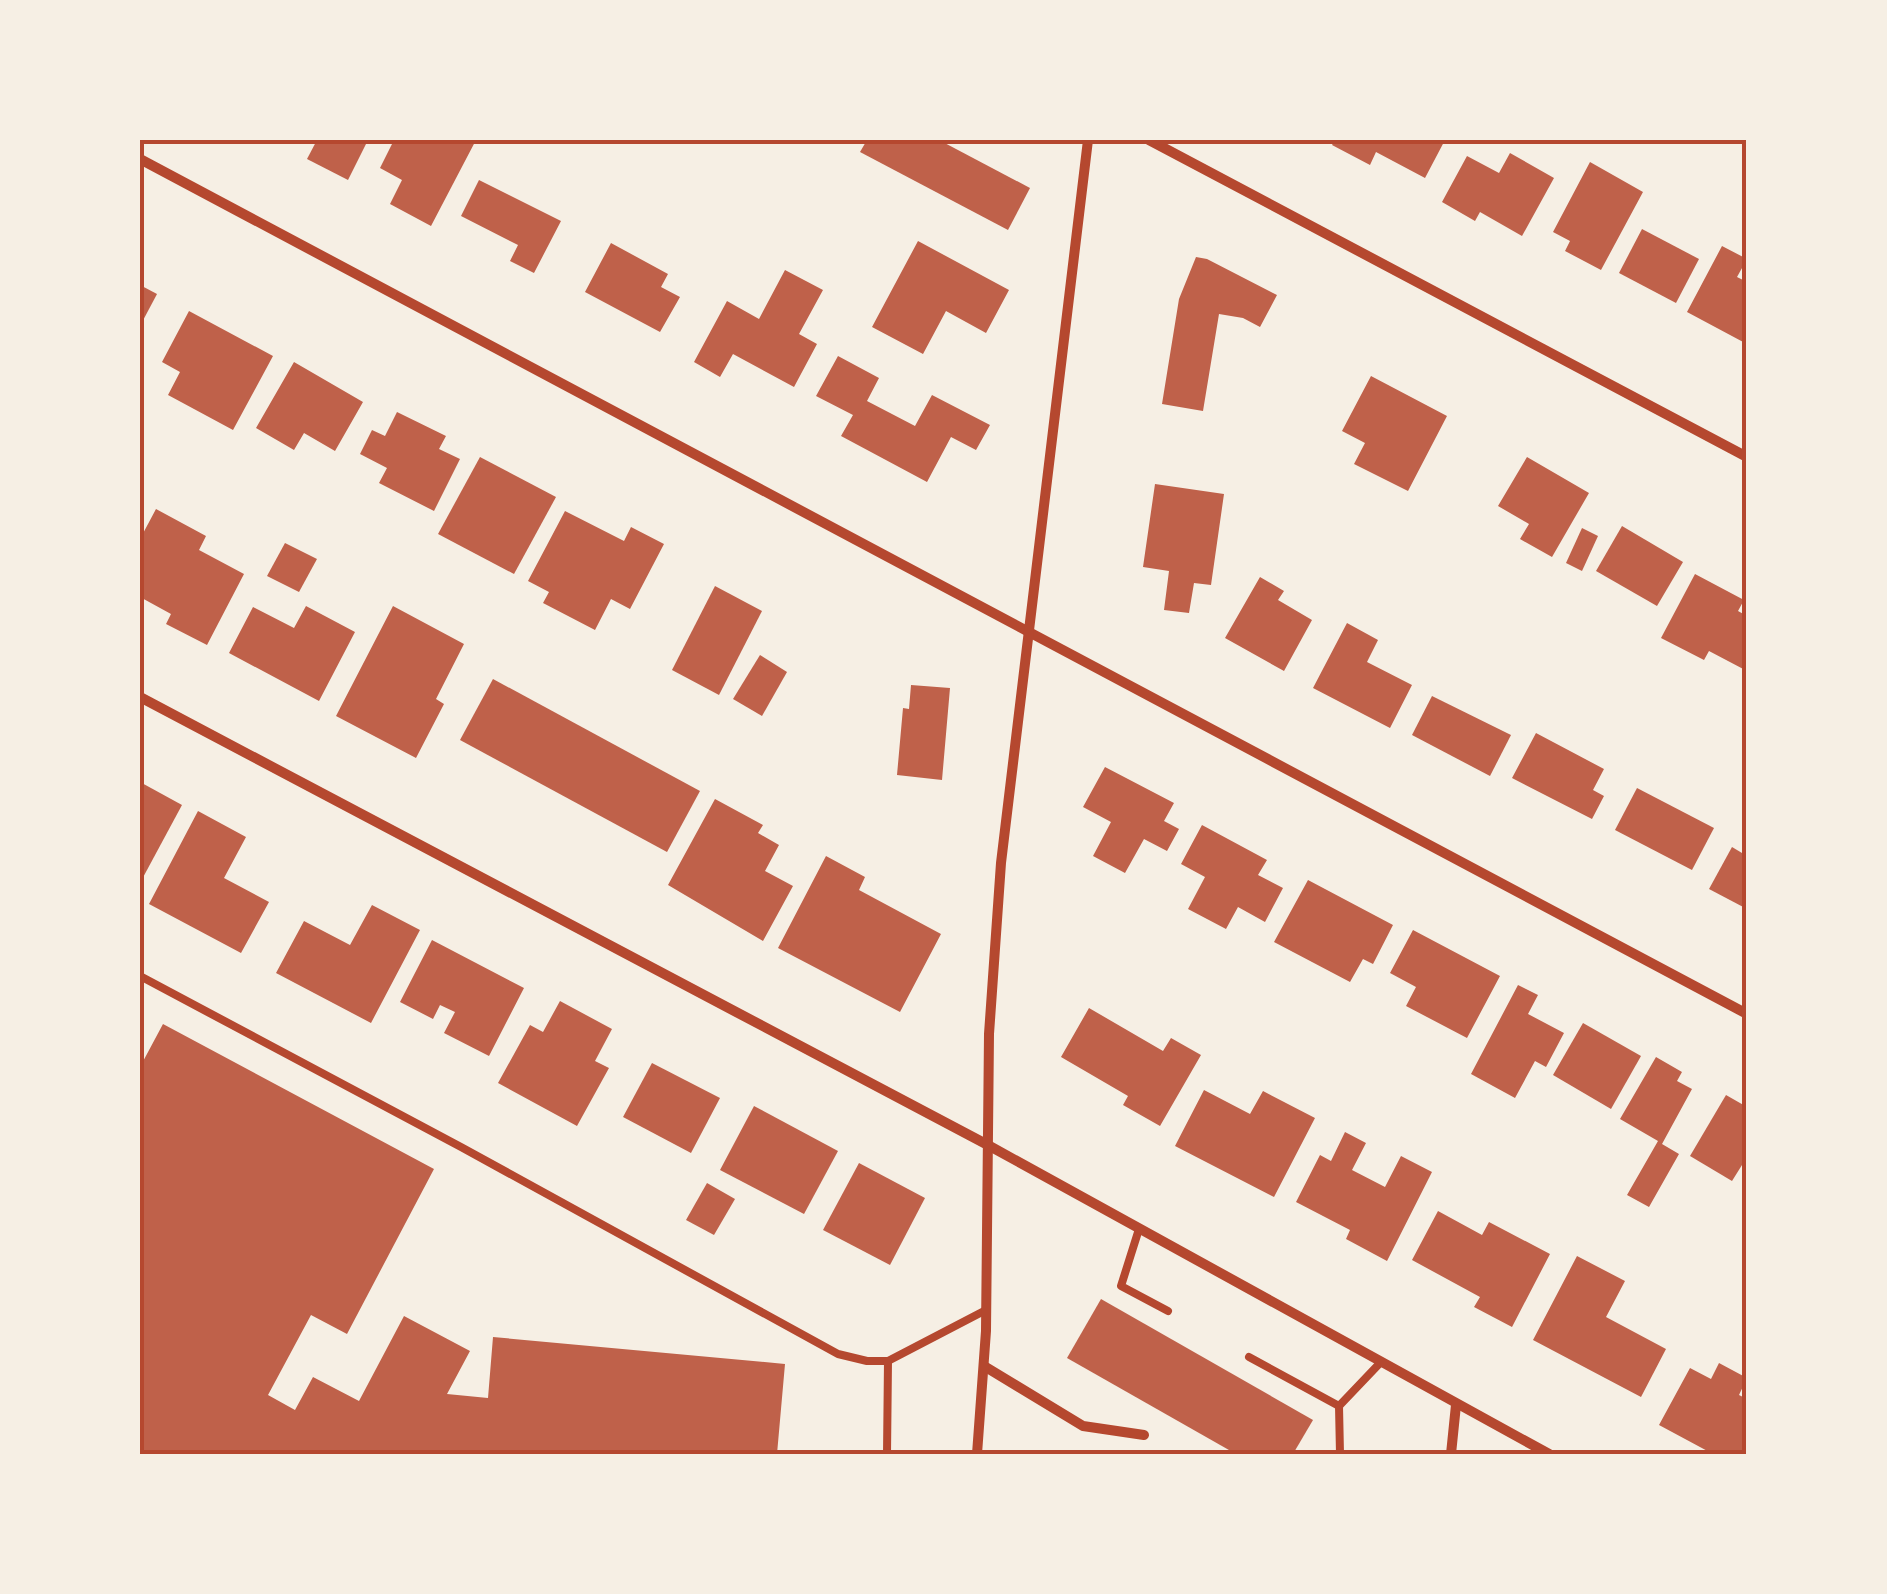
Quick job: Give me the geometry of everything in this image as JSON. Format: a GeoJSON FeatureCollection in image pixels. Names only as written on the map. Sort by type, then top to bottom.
{"type":"FeatureCollection","features":[{"type":"Feature","properties":{"kind":"street"},"geometry":{"type":"LineString","coordinates":[[977,1454],[986,1310],[989,1034],[1001,863],[1088,140]]}},
{"type":"Feature","properties":{"kind":"street"},"geometry":{"type":"LineString","coordinates":[[1150,140],[1747,457]]}},
{"type":"Feature","properties":{"kind":"street"},"geometry":{"type":"LineString","coordinates":[[140,159],[1747,1014]]}},
{"type":"Feature","properties":{"kind":"street"},"geometry":{"type":"LineString","coordinates":[[140,697],[986,1144],[1549,1454]]}},
{"type":"Feature","properties":{"kind":"street"},"geometry":{"type":"LineString","coordinates":[[984,1366],[1083,1426],[1144,1435]]}},
{"type":"Feature","properties":{"kind":"street"},"geometry":{"type":"LineString","coordinates":[[1451,1454],[1456,1405]]}},
{"type":"Feature","properties":{"kind":"lane"},"geometry":{"type":"LineString","coordinates":[[140,990],[143,977],[838,1354],[888,1361],[986,1310]]}},
{"type":"Feature","properties":{"kind":"lane"},"geometry":{"type":"LineString","coordinates":[[1138,1229],[1121,1286],[1168,1311]]}},
{"type":"Feature","properties":{"kind":"lane"},"geometry":{"type":"LineString","coordinates":[[1249,1356],[1339,1406]]}},
{"type":"Feature","properties":{"kind":"lane"},"geometry":{"type":"LineString","coordinates":[[887,1454],[888,1361]]}},
{"type":"Feature","properties":{"kind":"lane"},"geometry":{"type":"LineString","coordinates":[[1340,1454],[1339,1406],[1380,1363]]}},
{"type":"Feature","properties":{"kind":"building"},"geometry":{"type":"Polygon","coordinates":[[[317,140],[368,140],[348,180],[307,159],[317,140]]]}},
{"type":"Feature","properties":{"kind":"building"},"geometry":{"type":"Polygon","coordinates":[[[394,140],[476,140],[431,226],[390,204],[402,180],[380,168],[394,140]]]}},
{"type":"Feature","properties":{"kind":"building"},"geometry":{"type":"Polygon","coordinates":[[[867,140],[939,140],[1030,188],[1008,230],[860,152],[867,140]]]}},
{"type":"Feature","properties":{"kind":"building"},"geometry":{"type":"Polygon","coordinates":[[[1335,140],[1445,140],[1425,178],[1376,152],[1370,165],[1332,145],[1335,140]]]}},
{"type":"Feature","properties":{"kind":"building"},"geometry":{"type":"Polygon","coordinates":[[[1510,153],[1554,178],[1522,236],[1480,212],[1475,221],[1442,202],[1467,156],[1499,173],[1510,153]]]}},
{"type":"Feature","properties":{"kind":"building"},"geometry":{"type":"Polygon","coordinates":[[[1590,162],[1643,192],[1601,270],[1565,251],[1570,241],[1553,232],[1590,162]]]}},
{"type":"Feature","properties":{"kind":"building"},"geometry":{"type":"Polygon","coordinates":[[[479,180],[561,221],[534,273],[510,261],[518,245],[461,216],[479,180]]]}},
{"type":"Feature","properties":{"kind":"building"},"geometry":{"type":"Polygon","coordinates":[[[1642,229],[1699,259],[1676,303],[1619,273],[1642,229]]]}},
{"type":"Feature","properties":{"kind":"building"},"geometry":{"type":"Polygon","coordinates":[[[918,241],[1009,290],[986,333],[946,311],[923,354],[872,327],[918,241]]]}},
{"type":"Feature","properties":{"kind":"building"},"geometry":{"type":"Polygon","coordinates":[[[611,243],[668,274],[661,287],[680,297],[660,332],[585,292],[611,243]]]}},
{"type":"Feature","properties":{"kind":"building"},"geometry":{"type":"Polygon","coordinates":[[[1722,246],[1747,259],[1737,277],[1747,282],[1745,343],[1687,312],[1722,246]]]}},
{"type":"Feature","properties":{"kind":"building"},"geometry":{"type":"Polygon","coordinates":[[[1196,257],[1277,295],[1260,327],[1243,318],[1219,314],[1203,411],[1162,404],[1179,299],[1196,257]]]}},
{"type":"Feature","properties":{"kind":"building"},"geometry":{"type":"Polygon","coordinates":[[[785,270],[823,290],[799,334],[817,344],[794,387],[733,354],[720,377],[694,362],[727,301],[759,319],[785,270]]]}},
{"type":"Feature","properties":{"kind":"building"},"geometry":{"type":"Polygon","coordinates":[[[140,285],[157,294],[140,326],[140,285]]]}},
{"type":"Feature","properties":{"kind":"building"},"geometry":{"type":"Polygon","coordinates":[[[189,311],[273,356],[233,430],[168,395],[180,372],[162,362],[189,311]]]}},
{"type":"Feature","properties":{"kind":"building"},"geometry":{"type":"Polygon","coordinates":[[[838,356],[879,378],[867,401],[915,426],[932,395],[990,425],[976,450],[951,437],[927,482],[841,436],[853,415],[816,396],[838,356]]]}},
{"type":"Feature","properties":{"kind":"building"},"geometry":{"type":"Polygon","coordinates":[[[294,362],[363,402],[335,451],[304,433],[294,450],[256,428],[294,362]]]}},
{"type":"Feature","properties":{"kind":"building"},"geometry":{"type":"Polygon","coordinates":[[[1371,376],[1447,416],[1408,491],[1354,464],[1365,443],[1342,431],[1371,376]]]}},
{"type":"Feature","properties":{"kind":"building"},"geometry":{"type":"Polygon","coordinates":[[[397,412],[446,436],[439,449],[460,459],[434,511],[379,483],[387,468],[360,454],[372,430],[385,436],[397,412]]]}},
{"type":"Feature","properties":{"kind":"building"},"geometry":{"type":"Polygon","coordinates":[[[480,457],[556,497],[514,574],[438,534],[480,457]]]}},
{"type":"Feature","properties":{"kind":"building"},"geometry":{"type":"Polygon","coordinates":[[[1527,457],[1589,493],[1552,557],[1520,539],[1529,524],[1498,506],[1527,457]]]}},
{"type":"Feature","properties":{"kind":"building"},"geometry":{"type":"Polygon","coordinates":[[[1155,484],[1224,494],[1211,585],[1194,583],[1189,613],[1164,610],[1169,571],[1143,567],[1155,484]]]}},
{"type":"Feature","properties":{"kind":"building"},"geometry":{"type":"Polygon","coordinates":[[[156,509],[206,536],[199,550],[244,574],[207,645],[166,624],[171,614],[140,597],[140,539],[156,509]]]}},
{"type":"Feature","properties":{"kind":"building"},"geometry":{"type":"Polygon","coordinates":[[[565,511],[624,541],[631,527],[664,544],[630,609],[611,599],[595,630],[543,603],[549,592],[528,581],[565,511]]]}},
{"type":"Feature","properties":{"kind":"building"},"geometry":{"type":"Polygon","coordinates":[[[1622,526],[1683,562],[1657,606],[1596,571],[1622,526]]]}},
{"type":"Feature","properties":{"kind":"building"},"geometry":{"type":"Polygon","coordinates":[[[1582,528],[1598,536],[1582,571],[1566,563],[1582,528]]]}},
{"type":"Feature","properties":{"kind":"building"},"geometry":{"type":"Polygon","coordinates":[[[285,543],[317,559],[299,592],[267,576],[285,543]]]}},
{"type":"Feature","properties":{"kind":"building"},"geometry":{"type":"Polygon","coordinates":[[[1695,574],[1744,600],[1738,611],[1747,616],[1747,671],[1709,651],[1704,660],[1661,638],[1695,574]]]}},
{"type":"Feature","properties":{"kind":"building"},"geometry":{"type":"Polygon","coordinates":[[[1260,577],[1284,591],[1278,600],[1312,620],[1284,671],[1225,638],[1260,577]]]}},
{"type":"Feature","properties":{"kind":"building"},"geometry":{"type":"Polygon","coordinates":[[[715,586],[762,611],[719,695],[672,670],[715,586]]]}},
{"type":"Feature","properties":{"kind":"building"},"geometry":{"type":"Polygon","coordinates":[[[306,606],[355,632],[319,701],[229,653],[253,607],[294,628],[306,606]]]}},
{"type":"Feature","properties":{"kind":"building"},"geometry":{"type":"Polygon","coordinates":[[[393,606],[464,644],[436,699],[444,704],[416,758],[336,716],[393,606]]]}},
{"type":"Feature","properties":{"kind":"building"},"geometry":{"type":"Polygon","coordinates":[[[1347,623],[1378,640],[1367,662],[1412,685],[1390,728],[1313,688],[1347,623]]]}},
{"type":"Feature","properties":{"kind":"building"},"geometry":{"type":"Polygon","coordinates":[[[760,655],[787,672],[762,716],[733,699],[760,655]]]}},
{"type":"Feature","properties":{"kind":"building"},"geometry":{"type":"Polygon","coordinates":[[[493,679],[700,791],[667,852],[460,740],[493,679]]]}},
{"type":"Feature","properties":{"kind":"building"},"geometry":{"type":"Polygon","coordinates":[[[911,685],[950,688],[942,780],[897,775],[903,708],[909,709],[911,685]]]}},
{"type":"Feature","properties":{"kind":"building"},"geometry":{"type":"Polygon","coordinates":[[[1432,696],[1511,735],[1490,776],[1412,735],[1432,696]]]}},
{"type":"Feature","properties":{"kind":"building"},"geometry":{"type":"Polygon","coordinates":[[[1536,733],[1604,769],[1593,790],[1604,796],[1592,819],[1512,778],[1536,733]]]}},
{"type":"Feature","properties":{"kind":"building"},"geometry":{"type":"Polygon","coordinates":[[[1105,767],[1174,803],[1164,821],[1179,829],[1167,851],[1144,839],[1125,873],[1093,856],[1111,822],[1083,807],[1105,767]]]}},
{"type":"Feature","properties":{"kind":"building"},"geometry":{"type":"Polygon","coordinates":[[[140,782],[182,805],[140,883],[140,782]]]}},
{"type":"Feature","properties":{"kind":"building"},"geometry":{"type":"Polygon","coordinates":[[[1637,788],[1714,828],[1692,870],[1615,830],[1637,788]]]}},
{"type":"Feature","properties":{"kind":"building"},"geometry":{"type":"Polygon","coordinates":[[[715,799],[763,825],[758,833],[779,845],[765,871],[793,886],[763,941],[668,885],[715,799]]]}},
{"type":"Feature","properties":{"kind":"building"},"geometry":{"type":"Polygon","coordinates":[[[198,811],[246,837],[224,878],[269,902],[241,953],[149,904],[198,811]]]}},
{"type":"Feature","properties":{"kind":"building"},"geometry":{"type":"Polygon","coordinates":[[[1202,825],[1267,860],[1258,875],[1283,888],[1265,922],[1238,907],[1226,929],[1188,909],[1205,877],[1181,864],[1202,825]]]}},
{"type":"Feature","properties":{"kind":"building"},"geometry":{"type":"Polygon","coordinates":[[[1732,847],[1747,856],[1747,909],[1709,889],[1732,847]]]}},
{"type":"Feature","properties":{"kind":"building"},"geometry":{"type":"Polygon","coordinates":[[[826,856],[865,877],[859,890],[941,934],[900,1012],[778,948],[826,856]]]}},
{"type":"Feature","properties":{"kind":"building"},"geometry":{"type":"Polygon","coordinates":[[[1308,880],[1393,925],[1373,964],[1363,959],[1350,982],[1274,942],[1308,880]]]}},
{"type":"Feature","properties":{"kind":"building"},"geometry":{"type":"Polygon","coordinates":[[[372,905],[420,930],[371,1023],[276,973],[304,921],[350,945],[372,905]]]}},
{"type":"Feature","properties":{"kind":"building"},"geometry":{"type":"Polygon","coordinates":[[[1413,930],[1500,976],[1467,1038],[1406,1006],[1416,987],[1390,973],[1413,930]]]}},
{"type":"Feature","properties":{"kind":"building"},"geometry":{"type":"Polygon","coordinates":[[[432,940],[524,988],[489,1056],[444,1033],[455,1012],[440,1005],[433,1019],[400,1002],[432,940]]]}},
{"type":"Feature","properties":{"kind":"building"},"geometry":{"type":"Polygon","coordinates":[[[1518,985],[1538,995],[1528,1014],[1564,1033],[1546,1067],[1535,1061],[1515,1098],[1471,1074],[1518,985]]]}},
{"type":"Feature","properties":{"kind":"building"},"geometry":{"type":"Polygon","coordinates":[[[560,1001],[612,1029],[595,1061],[609,1068],[577,1126],[498,1083],[530,1025],[543,1032],[560,1001]]]}},
{"type":"Feature","properties":{"kind":"building"},"geometry":{"type":"Polygon","coordinates":[[[1089,1008],[1163,1051],[1171,1038],[1201,1055],[1160,1126],[1123,1105],[1128,1096],[1061,1057],[1089,1008]]]}},
{"type":"Feature","properties":{"kind":"building"},"geometry":{"type":"Polygon","coordinates":[[[1583,1023],[1641,1056],[1611,1109],[1553,1075],[1583,1023]]]}},
{"type":"Feature","properties":{"kind":"building"},"geometry":{"type":"Polygon","coordinates":[[[163,1024],[434,1169],[347,1334],[311,1315],[268,1395],[295,1410],[313,1377],[359,1401],[404,1316],[470,1351],[447,1394],[488,1398],[493,1337],[785,1364],[777,1454],[140,1454],[140,1067],[163,1024]]]}},
{"type":"Feature","properties":{"kind":"building"},"geometry":{"type":"Polygon","coordinates":[[[1656,1057],[1682,1072],[1677,1081],[1692,1089],[1662,1144],[1679,1154],[1649,1207],[1627,1195],[1658,1141],[1620,1119],[1656,1057]]]}},
{"type":"Feature","properties":{"kind":"building"},"geometry":{"type":"Polygon","coordinates":[[[652,1063],[720,1098],[691,1153],[623,1117],[652,1063]]]}},
{"type":"Feature","properties":{"kind":"building"},"geometry":{"type":"Polygon","coordinates":[[[1204,1090],[1250,1114],[1263,1091],[1315,1118],[1274,1197],[1175,1146],[1204,1090]]]}},
{"type":"Feature","properties":{"kind":"building"},"geometry":{"type":"Polygon","coordinates":[[[1726,1095],[1747,1107],[1747,1157],[1732,1181],[1690,1156],[1726,1095]]]}},
{"type":"Feature","properties":{"kind":"building"},"geometry":{"type":"Polygon","coordinates":[[[754,1106],[838,1151],[804,1214],[720,1170],[754,1106]]]}},
{"type":"Feature","properties":{"kind":"building"},"geometry":{"type":"Polygon","coordinates":[[[1345,1132],[1366,1143],[1352,1170],[1385,1187],[1401,1156],[1432,1172],[1387,1261],[1346,1239],[1350,1230],[1296,1202],[1320,1155],[1331,1161],[1345,1132]]]}},
{"type":"Feature","properties":{"kind":"building"},"geometry":{"type":"Polygon","coordinates":[[[859,1163],[925,1198],[890,1265],[823,1230],[859,1163]]]}},
{"type":"Feature","properties":{"kind":"building"},"geometry":{"type":"Polygon","coordinates":[[[707,1183],[735,1199],[714,1235],[686,1220],[707,1183]]]}},
{"type":"Feature","properties":{"kind":"building"},"geometry":{"type":"Polygon","coordinates":[[[1438,1211],[1482,1235],[1489,1222],[1550,1254],[1512,1327],[1474,1307],[1480,1297],[1412,1260],[1438,1211]]]}},
{"type":"Feature","properties":{"kind":"building"},"geometry":{"type":"Polygon","coordinates":[[[1577,1256],[1625,1281],[1606,1317],[1666,1349],[1641,1397],[1533,1340],[1577,1256]]]}},
{"type":"Feature","properties":{"kind":"building"},"geometry":{"type":"Polygon","coordinates":[[[1101,1299],[1313,1420],[1293,1454],[1236,1454],[1067,1358],[1101,1299]]]}},
{"type":"Feature","properties":{"kind":"building"},"geometry":{"type":"Polygon","coordinates":[[[1719,1363],[1747,1378],[1739,1395],[1747,1399],[1747,1454],[1713,1454],[1659,1425],[1690,1368],[1711,1379],[1719,1363]]]}}]}
